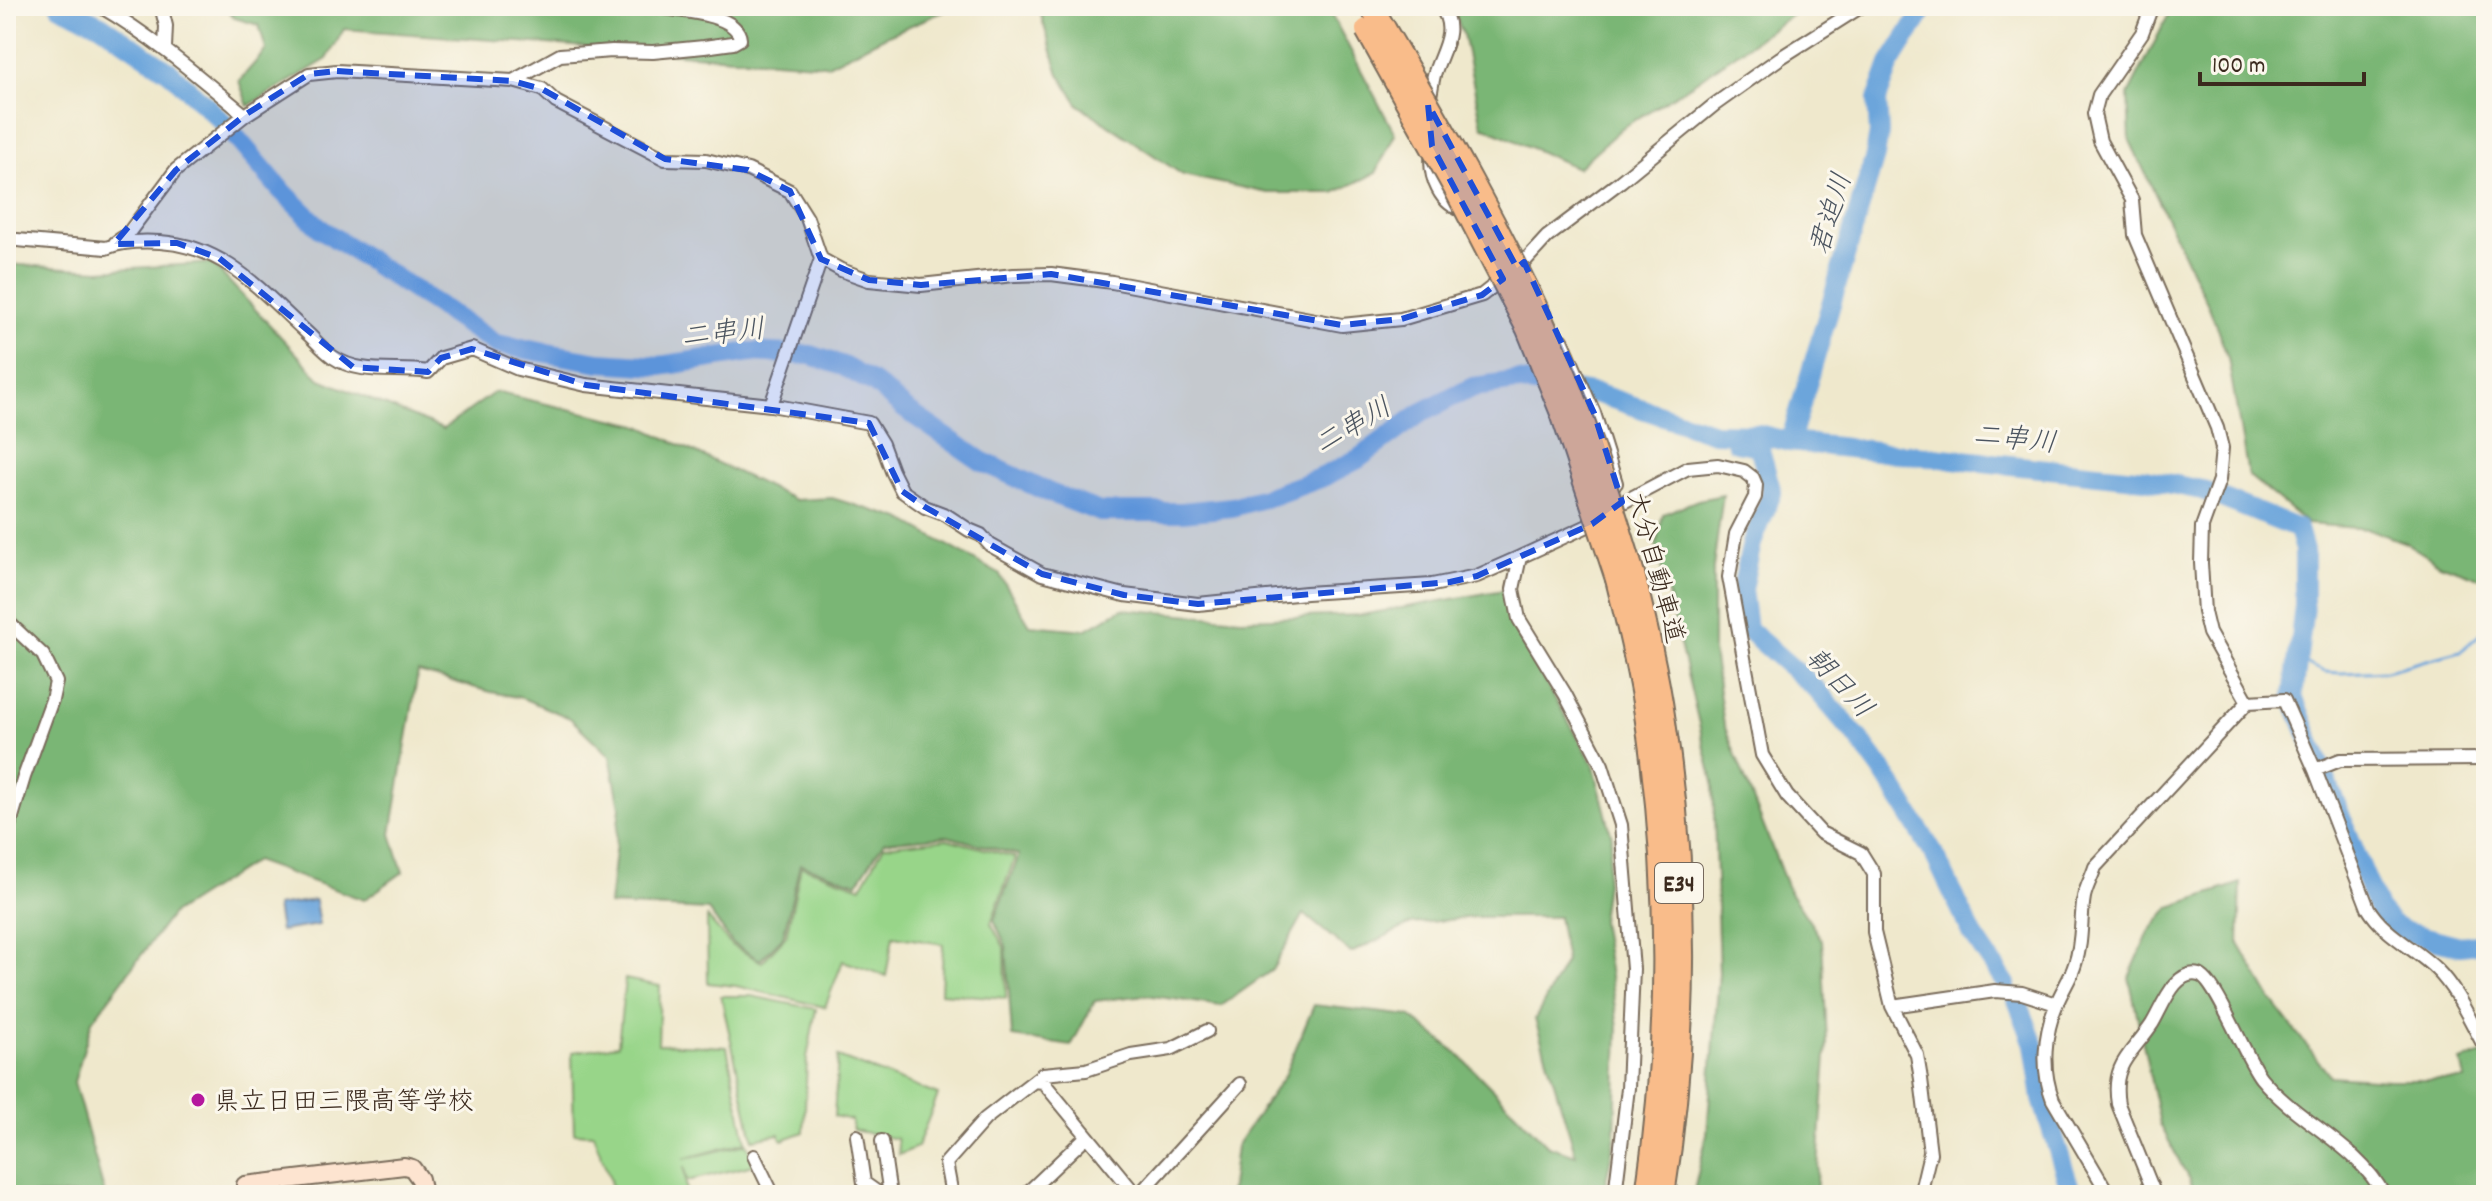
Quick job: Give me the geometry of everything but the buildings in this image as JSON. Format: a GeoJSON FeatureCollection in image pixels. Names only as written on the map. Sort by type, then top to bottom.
{"type":"FeatureCollection","features":[{"type":"Feature","properties":{"kind":"highway","name":"大分自動車道"},"geometry":{"type":"LineString","coordinates":[[1354,6],[1376,30],[1485,207],[1543,322],[1611,498],[1625,576],[1632,642],[1648,725],[1664,891],[1661,1082],[1647,1195]]}},
{"type":"Feature","properties":{"kind":"highway","name":"大分自動車道"},"geometry":{"type":"LineString","coordinates":[[1371,6],[1376,30]]}},
{"type":"Feature","properties":{"kind":"highway","name":"大分自動車道"},"geometry":{"type":"LineString","coordinates":[[1625,576],[1649,639],[1675,808],[1682,998],[1677,1084],[1663,1195]]}},
{"type":"Feature","properties":{"kind":"street"},"geometry":{"type":"LineString","coordinates":[[100,6],[165,48],[245,115]]}},
{"type":"Feature","properties":{"kind":"street"},"geometry":{"type":"LineString","coordinates":[[161,6],[166,26],[165,48]]}},
{"type":"Feature","properties":{"kind":"street"},"geometry":{"type":"LineString","coordinates":[[513,81],[560,55],[653,52],[733,43],[740,39],[739,31],[732,24],[701,13],[649,6]]}},
{"type":"Feature","properties":{"kind":"street"},"geometry":{"type":"LineString","coordinates":[[1440,6],[1450,31],[1434,75],[1428,106],[1434,136],[1430,166],[1446,202],[1455,209],[1484,212],[1500,221],[1524,262],[1594,413],[1622,502]]}},
{"type":"Feature","properties":{"kind":"street"},"geometry":{"type":"LineString","coordinates":[[821,259],[869,280],[921,285],[1051,274],[1112,282],[1342,325],[1401,319],[1482,295],[1524,262],[1547,237],[1714,105],[1862,6]]}},
{"type":"Feature","properties":{"kind":"street"},"geometry":{"type":"LineString","coordinates":[[2152,6],[2142,33],[2099,95],[2094,114],[2100,141],[2132,200],[2135,235],[2217,428],[2222,448],[2219,480],[2202,527],[2201,563],[2206,622],[2209,633],[2248,702]]}},
{"type":"Feature","properties":{"kind":"street"},"geometry":{"type":"LineString","coordinates":[[6,239],[106,248],[114,244],[127,235],[176,170],[245,115],[309,74],[337,71],[513,81],[542,89],[556,102],[665,159],[706,160],[748,170],[790,191],[807,218],[821,259],[771,405]]}},
{"type":"Feature","properties":{"kind":"street"},"geometry":{"type":"LineString","coordinates":[[114,244],[143,241],[177,243],[219,258],[270,297],[332,356],[353,367],[428,372],[441,358],[472,349],[518,369],[586,385],[771,405],[869,423],[882,444],[902,491],[925,507],[981,535],[990,545],[1042,574],[1124,595],[1198,604],[1432,585],[1477,576],[1520,557],[1592,524],[1593,518],[1688,468],[1718,465],[1744,471],[1756,485],[1755,497],[1736,534],[1729,577],[1762,755],[1787,796],[1821,833],[1861,853],[1874,874],[1874,932],[1892,1006],[1917,1055],[1921,1079],[1930,1153],[1920,1195]]}},
{"type":"Feature","properties":{"kind":"street"},"geometry":{"type":"LineString","coordinates":[[1520,557],[1513,589],[1519,619],[1565,694],[1602,765],[1621,825],[1633,969],[1628,1088],[1615,1195]]}},
{"type":"Feature","properties":{"kind":"street"},"geometry":{"type":"LineString","coordinates":[[6,620],[43,655],[56,682],[6,837]]}},
{"type":"Feature","properties":{"kind":"street"},"geometry":{"type":"LineString","coordinates":[[2109,1195],[2053,1100],[2045,1062],[2047,1031],[2075,965],[2085,895],[2095,867],[2248,702],[2284,700],[2315,770],[2368,908],[2376,921],[2439,971],[2466,1011],[2486,1049]]}},
{"type":"Feature","properties":{"kind":"street"},"geometry":{"type":"LineString","coordinates":[[2315,770],[2340,760],[2486,759]]}},
{"type":"Feature","properties":{"kind":"street"},"geometry":{"type":"LineString","coordinates":[[2155,1195],[2118,1104],[2118,1071],[2178,980],[2191,974],[2201,975],[2212,985],[2249,1060],[2272,1090],[2356,1158],[2378,1183],[2384,1195]]}},
{"type":"Feature","properties":{"kind":"street"},"geometry":{"type":"LineString","coordinates":[[1892,1006],[1995,991],[2022,993],[2056,1004]]}},
{"type":"Feature","properties":{"kind":"street"},"geometry":{"type":"LineString","coordinates":[[952,1195],[946,1163],[985,1119],[1043,1074],[1086,1070],[1131,1055],[1171,1049],[1207,1031]]}},
{"type":"Feature","properties":{"kind":"street"},"geometry":{"type":"LineString","coordinates":[[1034,1081],[1043,1082],[1134,1194],[1240,1084]]}},
{"type":"Feature","properties":{"kind":"street"},"geometry":{"type":"LineString","coordinates":[[857,1136],[864,1183],[881,1195]]}},
{"type":"Feature","properties":{"kind":"street"},"geometry":{"type":"LineString","coordinates":[[1025,1195],[1087,1136]]}},
{"type":"Feature","properties":{"kind":"street"},"geometry":{"type":"LineString","coordinates":[[882,1141],[890,1195]]}},
{"type":"Feature","properties":{"kind":"street"},"geometry":{"type":"LineString","coordinates":[[754,1156],[773,1195]]}},
{"type":"Feature","properties":{"kind":"street"},"geometry":{"type":"LineString","coordinates":[[245,1185],[404,1166],[412,1168],[420,1179],[423,1195]]}},
{"type":"Feature","properties":{"kind":"highlighted area"},"geometry":{"type":"Polygon","coordinates":[[[337,71],[513,81],[542,89],[665,159],[748,170],[790,191],[821,259],[869,280],[921,285],[1051,274],[1342,325],[1401,319],[1482,295],[1503,279],[1432,146],[1428,104],[1517,268],[1524,262],[1594,413],[1622,502],[1592,524],[1477,576],[1450,582],[1198,604],[1124,595],[1042,574],[925,507],[902,491],[869,423],[586,385],[472,349],[441,358],[428,372],[353,367],[219,258],[177,243],[114,244],[176,170],[245,115],[309,74],[337,71]]]}},
{"type":"Feature","properties":{"kind":"green space"},"geometry":{"type":"Polygon","coordinates":[[[226,6],[956,6],[828,65],[344,29],[327,59],[248,106],[239,81],[266,50],[259,25],[234,18],[226,6]]]}},
{"type":"Feature","properties":{"kind":"green space"},"geometry":{"type":"Polygon","coordinates":[[[1038,6],[1327,6],[1395,134],[1376,173],[1334,193],[1268,193],[1183,175],[1079,105],[1059,74],[1038,6]]]}},
{"type":"Feature","properties":{"kind":"green space"},"geometry":{"type":"Polygon","coordinates":[[[1451,6],[1805,6],[1685,89],[1622,128],[1577,168],[1482,126],[1463,34],[1451,6]]]}},
{"type":"Feature","properties":{"kind":"green space"},"geometry":{"type":"Polygon","coordinates":[[[2173,6],[2486,6],[2486,580],[2440,564],[2406,543],[2369,529],[2308,524],[2248,475],[2228,358],[2209,307],[2130,141],[2128,95],[2173,6]]]}},
{"type":"Feature","properties":{"kind":"green space"},"geometry":{"type":"Polygon","coordinates":[[[212,263],[320,379],[443,429],[495,392],[638,425],[795,500],[832,498],[901,519],[999,574],[1030,625],[1085,630],[1122,609],[1241,619],[1361,615],[1504,590],[1524,646],[1593,763],[1612,837],[1601,920],[1618,1026],[1615,1137],[1603,1195],[1230,1195],[1236,1146],[1284,1076],[1314,1005],[1410,1016],[1459,1055],[1548,1146],[1576,1155],[1535,1019],[1566,961],[1558,917],[1475,917],[1411,924],[1351,953],[1304,914],[1272,970],[1221,1006],[1146,995],[1095,1001],[1071,1046],[1012,1037],[1006,946],[994,920],[1019,855],[947,836],[884,842],[857,883],[800,864],[783,937],[760,960],[733,944],[708,910],[609,905],[620,807],[610,756],[570,718],[522,698],[418,672],[391,834],[403,872],[364,900],[255,861],[172,914],[92,1021],[74,1082],[105,1195],[6,1195],[6,264],[99,270],[212,263]]]}},
{"type":"Feature","properties":{"kind":"green space"},"geometry":{"type":"Polygon","coordinates":[[[1723,495],[1713,568],[1713,652],[1724,725],[1789,891],[1822,940],[1827,1043],[1816,1195],[1693,1195],[1707,1134],[1719,973],[1713,782],[1656,545],[1663,514],[1698,500],[1723,495]]]}},
{"type":"Feature","properties":{"kind":"green space"},"geometry":{"type":"Polygon","coordinates":[[[947,839],[1015,857],[991,923],[1005,949],[1006,998],[941,993],[943,944],[893,936],[886,976],[843,961],[825,1007],[736,986],[708,983],[707,917],[732,946],[762,962],[786,936],[801,866],[861,887],[884,846],[947,839]]]}},
{"type":"Feature","properties":{"kind":"green space"},"geometry":{"type":"Polygon","coordinates":[[[2241,883],[2239,944],[2271,999],[2330,1076],[2465,1080],[2461,1061],[2486,1053],[2486,1195],[2197,1195],[2160,1124],[2129,977],[2149,932],[2170,907],[2241,883]]]}},
{"type":"Feature","properties":{"kind":"green space"},"geometry":{"type":"Polygon","coordinates":[[[625,979],[660,986],[658,1044],[727,1047],[746,1142],[683,1159],[747,1144],[754,1165],[687,1181],[684,1167],[687,1195],[612,1195],[610,1179],[593,1134],[574,1133],[572,1052],[618,1045],[625,979]]]}},
{"type":"Feature","properties":{"kind":"green space"},"geometry":{"type":"Polygon","coordinates":[[[721,996],[751,996],[816,1009],[807,1058],[804,1132],[782,1140],[779,1134],[753,1139],[721,996]]]}},
{"type":"Feature","properties":{"kind":"green space"},"geometry":{"type":"Polygon","coordinates":[[[838,1057],[938,1095],[917,1147],[899,1155],[897,1139],[853,1130],[851,1120],[834,1116],[838,1057]]]}},
{"type":"Feature","properties":{"kind":"water"},"geometry":{"type":"Polygon","coordinates":[[[315,900],[319,925],[280,931],[276,906],[315,900]]]}},
{"type":"Feature","properties":{"kind":"waterway","name":"二串川"},"geometry":{"type":"LineString","coordinates":[[60,6],[101,25],[170,72],[222,121],[280,189],[321,229],[496,344],[599,362],[660,366],[750,352],[811,355],[843,366],[875,384],[905,409],[981,461],[1100,512],[1182,512],[1232,507],[1271,496],[1323,477],[1358,459],[1419,414],[1448,399],[1474,387],[1516,381],[1598,394],[1714,433],[1758,434],[1790,442],[2145,479],[2202,490],[2298,529],[2304,550],[2304,606],[2293,697],[2378,909],[2392,925],[2406,932],[2460,946],[2486,943]]}},
{"type":"Feature","properties":{"kind":"waterway","name":"君迫川"},"geometry":{"type":"LineString","coordinates":[[1790,442],[1875,156],[1879,133],[1877,100],[1890,64],[1926,6]]}},
{"type":"Feature","properties":{"kind":"waterway","name":"朝日川"},"geometry":{"type":"LineString","coordinates":[[1736,442],[1759,446],[1772,493],[1752,543],[1742,589],[1747,629],[1816,689],[1887,777],[1934,854],[1973,935],[2006,984]]}},
{"type":"Feature","properties":{"kind":"waterway"},"geometry":{"type":"LineString","coordinates":[[2298,660],[2325,672],[2386,671],[2461,651],[2486,629]]}},
{"type":"Feature","properties":{"kind":"waterway","name":"朝日川"},"geometry":{"type":"LineString","coordinates":[[2017,1000],[2034,1044],[2042,1099],[2072,1195]]}},
{"type":"Feature","properties":{"kind":"place","name":"県立日田三隈高等学校"},"geometry":{"type":"Point","coordinates":[198,1100]}}]}
